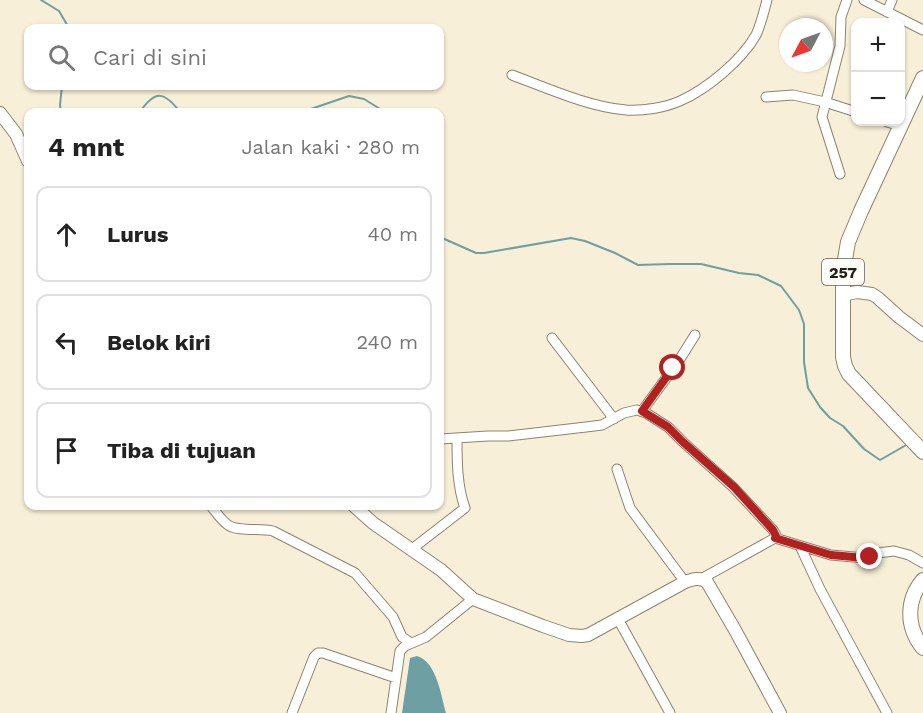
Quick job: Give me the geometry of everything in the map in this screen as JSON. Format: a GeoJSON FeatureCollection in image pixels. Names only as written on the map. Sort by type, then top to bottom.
{"type":"FeatureCollection","features":[{"type":"Feature","properties":{"kind":"main road","name":"257"},"geometry":{"type":"LineString","coordinates":[[905,117],[923,78]]}},
{"type":"Feature","properties":{"kind":"main road","name":"257"},"geometry":{"type":"LineString","coordinates":[[901,126],[861,211],[843,265],[843,357],[849,374],[923,452]]}},
{"type":"Feature","properties":{"kind":"main road"},"geometry":{"type":"LineString","coordinates":[[923,580],[915,589],[910,608],[913,630],[923,648]]}},
{"type":"Feature","properties":{"kind":"street"},"geometry":{"type":"LineString","coordinates":[[512,75],[588,102],[613,108],[641,110],[678,102],[711,82],[739,57],[756,34],[767,0]]}},
{"type":"Feature","properties":{"kind":"street"},"geometry":{"type":"LineString","coordinates":[[840,174],[822,113],[840,46],[841,17],[847,0]]}},
{"type":"Feature","properties":{"kind":"street"},"geometry":{"type":"LineString","coordinates":[[864,0],[923,30]]}},
{"type":"Feature","properties":{"kind":"street"},"geometry":{"type":"LineString","coordinates":[[887,12],[892,0]]}},
{"type":"Feature","properties":{"kind":"street"},"geometry":{"type":"LineString","coordinates":[[766,97],[790,95],[825,102],[851,111]]}},
{"type":"Feature","properties":{"kind":"street"},"geometry":{"type":"LineString","coordinates":[[0,113],[16,134],[24,152]]}},
{"type":"Feature","properties":{"kind":"street"},"geometry":{"type":"LineString","coordinates":[[842,295],[857,292],[872,294],[923,335]]}},
{"type":"Feature","properties":{"kind":"street"},"geometry":{"type":"LineString","coordinates":[[642,411],[695,335]]}},
{"type":"Feature","properties":{"kind":"street"},"geometry":{"type":"LineString","coordinates":[[552,338],[614,418]]}},
{"type":"Feature","properties":{"kind":"street"},"geometry":{"type":"LineString","coordinates":[[444,440],[586,428],[602,425],[632,410],[642,411],[668,427],[734,487],[773,530],[775,538]]}},
{"type":"Feature","properties":{"kind":"street"},"geometry":{"type":"LineString","coordinates":[[412,549],[465,508],[460,491],[457,438]]}},
{"type":"Feature","properties":{"kind":"street"},"geometry":{"type":"LineString","coordinates":[[617,469],[630,508],[685,582]]}},
{"type":"Feature","properties":{"kind":"street"},"geometry":{"type":"LineString","coordinates":[[214,510],[228,526],[273,531],[355,573],[391,614],[402,637],[411,644]]}},
{"type":"Feature","properties":{"kind":"street"},"geometry":{"type":"LineString","coordinates":[[358,510],[373,523],[441,570],[473,599],[543,626],[577,636],[588,635],[685,582],[701,579],[707,582],[780,713]]}},
{"type":"Feature","properties":{"kind":"street"},"geometry":{"type":"LineString","coordinates":[[701,579],[775,538],[831,555],[865,558],[878,553],[894,551],[909,555],[923,563]]}},
{"type":"Feature","properties":{"kind":"street"},"geometry":{"type":"LineString","coordinates":[[800,546],[820,589],[887,713]]}},
{"type":"Feature","properties":{"kind":"street"},"geometry":{"type":"LineString","coordinates":[[391,713],[400,651],[405,646],[426,637],[473,599]]}},
{"type":"Feature","properties":{"kind":"street"},"geometry":{"type":"LineString","coordinates":[[618,619],[670,713]]}},
{"type":"Feature","properties":{"kind":"street"},"geometry":{"type":"LineString","coordinates":[[292,713],[314,657],[318,653],[396,678]]}},
{"type":"Feature","properties":{"kind":"water"},"geometry":{"type":"Polygon","coordinates":[[[417,656],[424,659],[434,672],[446,713],[402,713],[410,658],[417,656]]]}},
{"type":"Feature","properties":{"kind":"waterway"},"geometry":{"type":"LineString","coordinates":[[41,0],[59,11],[67,24]]}},
{"type":"Feature","properties":{"kind":"waterway"},"geometry":{"type":"LineString","coordinates":[[60,108],[62,90]]}},
{"type":"Feature","properties":{"kind":"waterway"},"geometry":{"type":"LineString","coordinates":[[143,108],[150,100],[160,96],[169,100],[177,108]]}},
{"type":"Feature","properties":{"kind":"waterway"},"geometry":{"type":"LineString","coordinates":[[314,108],[349,96],[364,99],[379,108]]}},
{"type":"Feature","properties":{"kind":"waterway"},"geometry":{"type":"LineString","coordinates":[[444,239],[476,253],[484,253],[571,238],[615,253],[638,265],[701,264],[758,275],[781,286],[799,310],[804,324],[804,362],[808,388],[820,407],[830,418],[843,426],[864,449],[880,460],[908,444]]}},
{"type":"Feature","properties":{"kind":"route"},"geometry":{"type":"LineString","coordinates":[[673,368],[642,411],[668,427],[734,487],[773,530],[775,538],[831,555],[870,557]]}}]}
